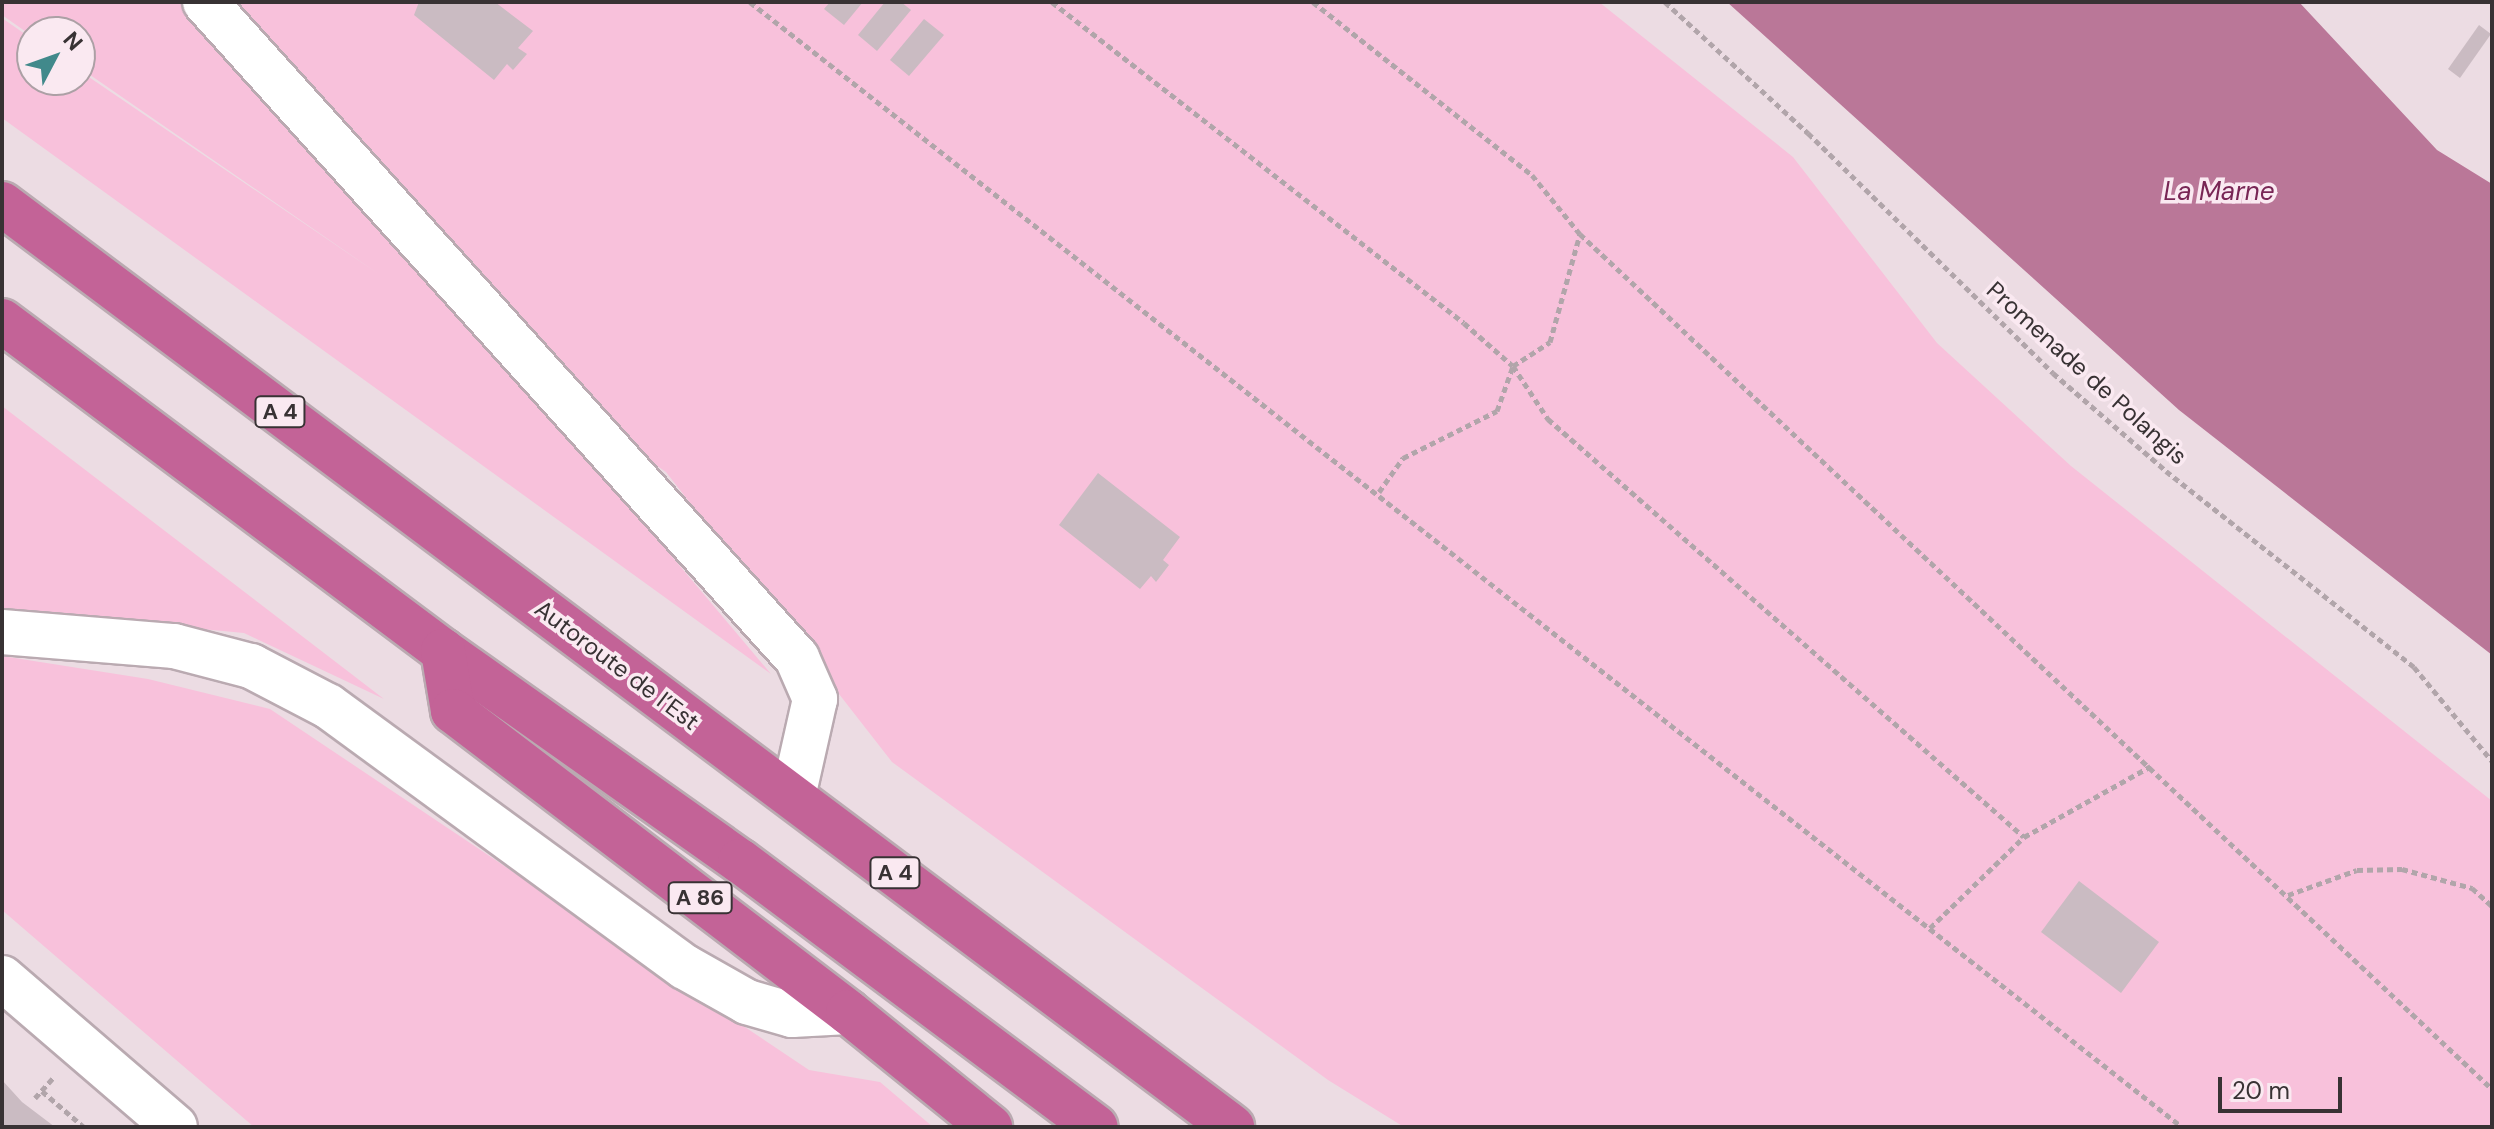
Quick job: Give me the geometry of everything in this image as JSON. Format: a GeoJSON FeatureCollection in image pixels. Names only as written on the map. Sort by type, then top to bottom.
{"type":"FeatureCollection","features":[{"type":"Feature","properties":{"kind":"highway","name":"Autoroute de l’Est"},"geometry":{"type":"LineString","coordinates":[[2,204],[1232,1127]]}},
{"type":"Feature","properties":{"kind":"highway"},"geometry":{"type":"LineString","coordinates":[[2,321],[443,651],[740,861],[1096,1127]]}},
{"type":"Feature","properties":{"kind":"highway","name":"A 86"},"geometry":{"type":"LineString","coordinates":[[443,651],[453,711],[848,1012],[990,1127]]}},
{"type":"Feature","properties":{"kind":"street"},"geometry":{"type":"LineString","coordinates":[[205,2],[797,658],[815,699],[793,797]]}},
{"type":"Feature","properties":{"kind":"street"},"geometry":{"type":"LineString","coordinates":[[2,632],[174,646],[251,666],[341,715],[685,967],[747,1002],[792,1015],[848,1012]]}},
{"type":"Feature","properties":{"kind":"street"},"geometry":{"type":"LineString","coordinates":[[2,978],[175,1127]]}},
{"type":"Feature","properties":{"kind":"path"},"geometry":{"type":"LineString","coordinates":[[750,2],[1379,492],[2182,1127]]}},
{"type":"Feature","properties":{"kind":"path"},"geometry":{"type":"LineString","coordinates":[[1052,2],[1513,366],[1548,419],[2024,837]]}},
{"type":"Feature","properties":{"kind":"path"},"geometry":{"type":"LineString","coordinates":[[1313,2],[1532,175],[1580,234],[2151,766],[2492,1089]]}},
{"type":"Feature","properties":{"kind":"path","name":"Promenade de Polangis"},"geometry":{"type":"LineString","coordinates":[[1665,2],[1808,133],[2053,373],[2166,471],[2414,667],[2492,761]]}},
{"type":"Feature","properties":{"kind":"path"},"geometry":{"type":"LineString","coordinates":[[1379,492],[1403,458],[1497,411],[1513,366],[1550,342],[1580,234]]}},
{"type":"Feature","properties":{"kind":"path"},"geometry":{"type":"LineString","coordinates":[[1930,928],[2024,837],[2151,766]]}},
{"type":"Feature","properties":{"kind":"path"},"geometry":{"type":"LineString","coordinates":[[2288,895],[2357,870],[2402,869],[2472,888],[2492,906]]}},
{"type":"Feature","properties":{"kind":"path"},"geometry":{"type":"LineString","coordinates":[[35,1098],[57,1074]]}},
{"type":"Feature","properties":{"kind":"path"},"geometry":{"type":"LineString","coordinates":[[42,1091],[84,1127]]}},
{"type":"Feature","properties":{"kind":"shaded area"},"geometry":{"type":"Polygon","coordinates":[[[2,2],[1599,2],[1793,157],[1937,343],[2071,466],[2492,801],[2492,1127],[1404,1127],[1328,1080],[892,762],[666,472],[513,368],[771,674],[2,118],[2,18],[16,28],[16,96],[96,96],[96,82],[380,275],[96,79],[96,16],[16,16],[16,25],[2,15],[2,2]]]}},
{"type":"Feature","properties":{"kind":"shaded area"},"geometry":{"type":"Polygon","coordinates":[[[2,406],[384,699],[244,633],[2,610],[2,406]]]}},
{"type":"Feature","properties":{"kind":"shaded area"},"geometry":{"type":"Polygon","coordinates":[[[2,656],[148,679],[270,709],[809,1070],[880,1082],[933,1127],[254,1127],[2,910],[2,656]]]}},
{"type":"Feature","properties":{"kind":"water","name":"La Marne"},"geometry":{"type":"Polygon","coordinates":[[[1727,2],[2299,2],[2437,150],[2492,184],[2492,655],[2179,410],[1727,2]]]}},
{"type":"Feature","properties":{"kind":"building"},"geometry":{"type":"Polygon","coordinates":[[[419,2],[495,2],[533,31],[518,48],[527,54],[513,70],[507,64],[494,80],[414,15],[419,2]]]}},
{"type":"Feature","properties":{"kind":"building"},"geometry":{"type":"Polygon","coordinates":[[[830,2],[863,2],[844,25],[824,9],[830,2]]]}},
{"type":"Feature","properties":{"kind":"building"},"geometry":{"type":"Polygon","coordinates":[[[885,2],[901,2],[911,10],[877,51],[858,35],[885,2]]]}},
{"type":"Feature","properties":{"kind":"building"},"geometry":{"type":"Polygon","coordinates":[[[924,19],[944,35],[909,76],[890,60],[924,19]]]}},
{"type":"Feature","properties":{"kind":"building"},"geometry":{"type":"Polygon","coordinates":[[[2479,25],[2491,34],[2460,78],[2448,69],[2479,25]]]}},
{"type":"Feature","properties":{"kind":"building"},"geometry":{"type":"Polygon","coordinates":[[[1098,473],[1180,537],[1163,560],[1169,565],[1156,582],[1151,576],[1140,589],[1059,525],[1098,473]]]}},
{"type":"Feature","properties":{"kind":"building"},"geometry":{"type":"Polygon","coordinates":[[[2079,881],[2159,942],[2121,993],[2041,932],[2079,881]]]}},
{"type":"Feature","properties":{"kind":"building"},"geometry":{"type":"Polygon","coordinates":[[[2,1080],[22,1102],[55,1127],[2,1127],[2,1080]]]}}]}
